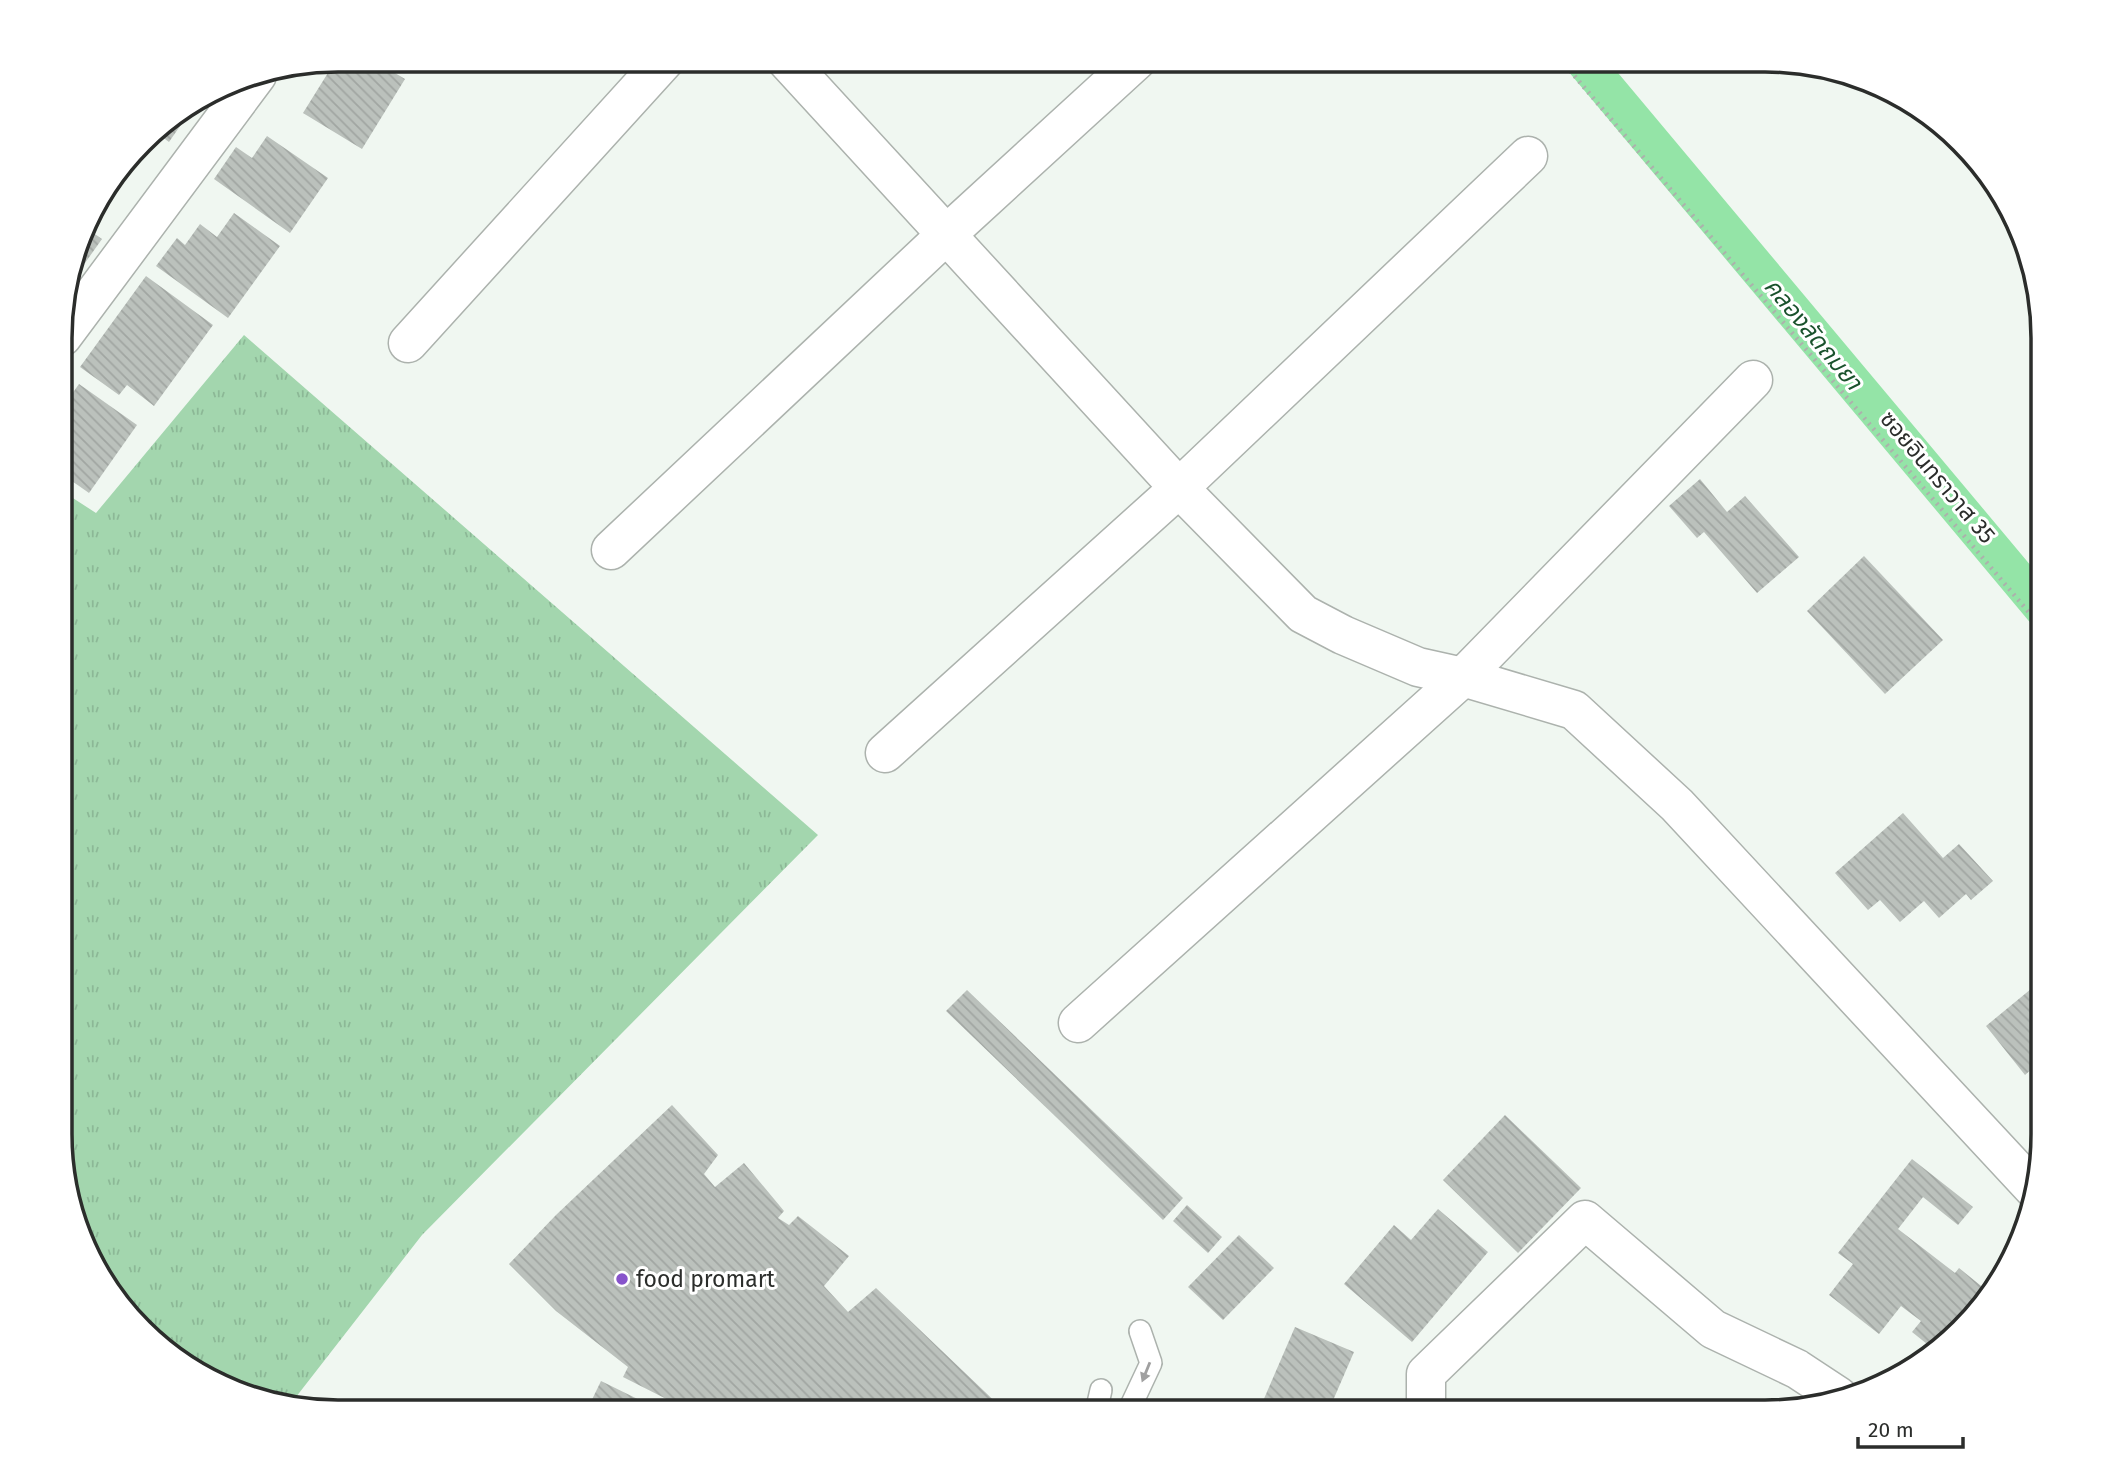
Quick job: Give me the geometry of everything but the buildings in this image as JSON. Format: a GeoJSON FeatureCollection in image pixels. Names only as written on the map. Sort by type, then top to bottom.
{"type":"FeatureCollection","features":[{"type":"Feature","properties":{"kind":"street"},"geometry":{"type":"LineString","coordinates":[[408,343],[654,72]]}},
{"type":"Feature","properties":{"kind":"street"},"geometry":{"type":"LineString","coordinates":[[797,72],[1179,488],[1303,614],[1343,635],[1418,667],[1463,677],[1574,710],[1677,805],[2027,1182]]}},
{"type":"Feature","properties":{"kind":"street"},"geometry":{"type":"LineString","coordinates":[[611,551],[947,233],[1123,72]]}},
{"type":"Feature","properties":{"kind":"street"},"geometry":{"type":"LineString","coordinates":[[72,324],[248,88]]}},
{"type":"Feature","properties":{"kind":"street"},"geometry":{"type":"LineString","coordinates":[[885,753],[1179,488],[1528,156]]}},
{"type":"Feature","properties":{"kind":"street"},"geometry":{"type":"LineString","coordinates":[[1078,1023],[1463,677],[1753,380]]}},
{"type":"Feature","properties":{"kind":"street"},"geometry":{"type":"LineString","coordinates":[[1426,1400],[1426,1374],[1585,1220],[1713,1329],[1797,1369],[1832,1391]]}},
{"type":"Feature","properties":{"kind":"lane"},"geometry":{"type":"LineString","coordinates":[[1134,1400],[1151,1363],[1140,1331]]}},
{"type":"Feature","properties":{"kind":"lane"},"geometry":{"type":"LineString","coordinates":[[1099,1400],[1101,1391]]}},
{"type":"Feature","properties":{"kind":"path","name":"ซอยอินทราวาส 35"},"geometry":{"type":"LineString","coordinates":[[1571,72],[2031,615]]}},
{"type":"Feature","properties":{"kind":"green space"},"geometry":{"type":"Polygon","coordinates":[[[244,335],[818,835],[422,1235],[296,1397],[252,1386],[220,1373],[162,1334],[138,1310],[107,1267],[86,1220],[77,1186],[72,1152],[72,497],[96,513],[244,335]]]}},
{"type":"Feature","properties":{"kind":"waterway","name":"คลองลัดถมยา"},"geometry":{"type":"LineString","coordinates":[[1593,72],[2031,595]]}},
{"type":"Feature","properties":{"kind":"place","name":"food promart"},"geometry":{"type":"Point","coordinates":[622,1279]}}]}
